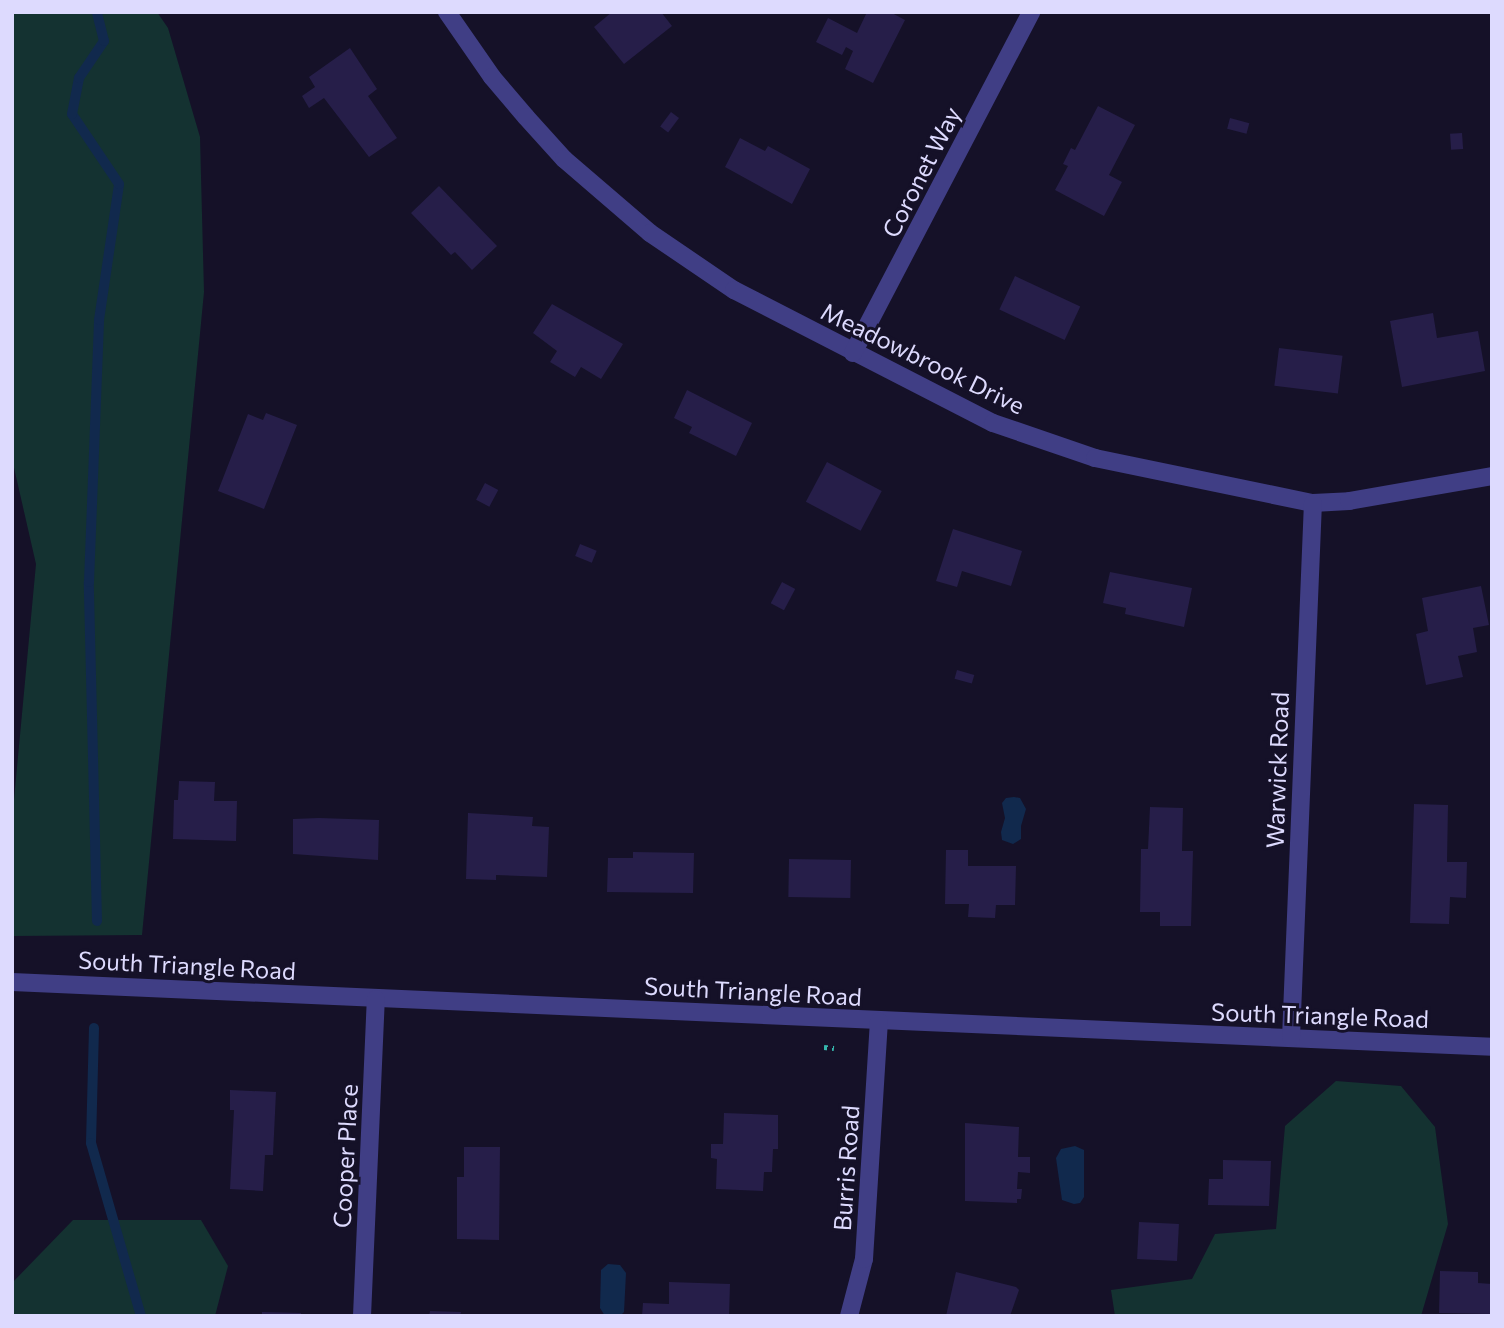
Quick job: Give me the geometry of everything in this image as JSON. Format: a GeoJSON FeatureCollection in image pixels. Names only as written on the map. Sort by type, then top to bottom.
{"type":"FeatureCollection","features":[{"type":"Feature","properties":{"kind":"street","name":"Meadowbrook Drive"},"geometry":{"type":"LineString","coordinates":[[447,12],[492,77],[526,117],[606,198],[686,260],[734,290],[937,396],[1042,442],[1148,470],[1313,503],[1349,501],[1492,476]]}},
{"type":"Feature","properties":{"kind":"street","name":"Coronet Way"},"geometry":{"type":"LineString","coordinates":[[853,353],[1031,12]]}},
{"type":"Feature","properties":{"kind":"street","name":"Warwick Road"},"geometry":{"type":"LineString","coordinates":[[1291,1038],[1313,503]]}},
{"type":"Feature","properties":{"kind":"street","name":"South Triangle Road"},"geometry":{"type":"LineString","coordinates":[[12,982],[1492,1047]]}},
{"type":"Feature","properties":{"kind":"street","name":"Cooper Place"},"geometry":{"type":"LineString","coordinates":[[362,1316],[376,999]]}},
{"type":"Feature","properties":{"kind":"street","name":"Burris Road"},"geometry":{"type":"LineString","coordinates":[[849,1316],[865,1247],[879,1021]]}},
{"type":"Feature","properties":{"kind":"path"},"geometry":{"type":"LineString","coordinates":[[824,1047],[834,1048]]}},
{"type":"Feature","properties":{"kind":"green space"},"geometry":{"type":"Polygon","coordinates":[[[12,12],[157,12],[168,28],[200,137],[204,292],[142,935],[12,936],[12,821],[36,564],[12,459],[12,12]]]}},
{"type":"Feature","properties":{"kind":"green space"},"geometry":{"type":"Polygon","coordinates":[[[1336,1081],[1401,1086],[1435,1127],[1448,1224],[1421,1316],[1115,1316],[1111,1290],[1192,1279],[1215,1234],[1276,1229],[1285,1126],[1336,1081]]]}},
{"type":"Feature","properties":{"kind":"green space"},"geometry":{"type":"Polygon","coordinates":[[[73,1220],[201,1220],[228,1266],[215,1316],[12,1316],[12,1283],[73,1220]]]}},
{"type":"Feature","properties":{"kind":"water"},"geometry":{"type":"Polygon","coordinates":[[[1006,798],[1020,798],[1026,809],[1021,826],[1021,839],[1013,844],[1002,840],[1001,832],[1005,818],[1002,803],[1006,798]]]}},
{"type":"Feature","properties":{"kind":"water"},"geometry":{"type":"Polygon","coordinates":[[[1075,1146],[1084,1150],[1084,1197],[1080,1203],[1074,1204],[1062,1200],[1056,1158],[1061,1149],[1075,1146]]]}},
{"type":"Feature","properties":{"kind":"water"},"geometry":{"type":"Polygon","coordinates":[[[608,1264],[620,1265],[626,1273],[624,1312],[620,1316],[605,1316],[600,1308],[601,1270],[608,1264]]]}},
{"type":"Feature","properties":{"kind":"building"},"geometry":{"type":"Polygon","coordinates":[[[612,12],[661,12],[672,26],[624,64],[594,27],[612,12]]]}},
{"type":"Feature","properties":{"kind":"building"},"geometry":{"type":"Polygon","coordinates":[[[867,12],[890,12],[905,20],[873,83],[845,69],[853,51],[846,47],[842,55],[816,42],[828,18],[857,33],[867,12]]]}},
{"type":"Feature","properties":{"kind":"building"},"geometry":{"type":"Polygon","coordinates":[[[350,48],[377,89],[368,96],[397,138],[369,157],[324,98],[309,108],[302,96],[315,87],[309,77],[350,48]]]}},
{"type":"Feature","properties":{"kind":"building"},"geometry":{"type":"Polygon","coordinates":[[[1098,106],[1135,125],[1109,175],[1122,182],[1104,216],[1055,190],[1068,166],[1063,164],[1071,148],[1075,150],[1098,106]]]}},
{"type":"Feature","properties":{"kind":"building"},"geometry":{"type":"Polygon","coordinates":[[[671,112],[679,118],[668,132],[660,126],[671,112]]]}},
{"type":"Feature","properties":{"kind":"building"},"geometry":{"type":"Polygon","coordinates":[[[1230,118],[1249,123],[1246,134],[1227,129],[1230,118]]]}},
{"type":"Feature","properties":{"kind":"building"},"geometry":{"type":"Polygon","coordinates":[[[1462,133],[1463,149],[1451,150],[1450,134],[1462,133]]]}},
{"type":"Feature","properties":{"kind":"building"},"geometry":{"type":"Polygon","coordinates":[[[740,138],[765,151],[768,146],[810,169],[792,204],[725,167],[740,138]]]}},
{"type":"Feature","properties":{"kind":"building"},"geometry":{"type":"Polygon","coordinates":[[[439,186],[497,246],[472,270],[455,252],[451,255],[411,213],[439,186]]]}},
{"type":"Feature","properties":{"kind":"building"},"geometry":{"type":"Polygon","coordinates":[[[1015,276],[1080,306],[1065,340],[999,310],[1015,276]]]}},
{"type":"Feature","properties":{"kind":"building"},"geometry":{"type":"Polygon","coordinates":[[[552,304],[623,344],[601,379],[581,367],[575,377],[550,362],[557,351],[533,333],[552,304]]]}},
{"type":"Feature","properties":{"kind":"building"},"geometry":{"type":"Polygon","coordinates":[[[1433,313],[1437,338],[1478,331],[1485,371],[1402,387],[1390,321],[1433,313]]]}},
{"type":"Feature","properties":{"kind":"building"},"geometry":{"type":"Polygon","coordinates":[[[1279,348],[1343,356],[1338,394],[1274,386],[1279,348]]]}},
{"type":"Feature","properties":{"kind":"building"},"geometry":{"type":"Polygon","coordinates":[[[687,390],[752,423],[736,456],[689,433],[692,427],[674,418],[687,390]]]}},
{"type":"Feature","properties":{"kind":"building"},"geometry":{"type":"Polygon","coordinates":[[[266,413],[297,425],[264,509],[218,491],[248,414],[263,420],[266,413]]]}},
{"type":"Feature","properties":{"kind":"building"},"geometry":{"type":"Polygon","coordinates":[[[827,462],[882,491],[861,531],[806,502],[827,462]]]}},
{"type":"Feature","properties":{"kind":"building"},"geometry":{"type":"Polygon","coordinates":[[[485,483],[498,490],[489,507],[476,500],[485,483]]]}},
{"type":"Feature","properties":{"kind":"building"},"geometry":{"type":"Polygon","coordinates":[[[953,529],[1022,551],[1011,586],[962,571],[957,587],[936,581],[953,529]]]}},
{"type":"Feature","properties":{"kind":"building"},"geometry":{"type":"Polygon","coordinates":[[[580,544],[597,551],[592,563],[575,556],[580,544]]]}},
{"type":"Feature","properties":{"kind":"building"},"geometry":{"type":"Polygon","coordinates":[[[1110,572],[1192,588],[1184,627],[1125,614],[1126,608],[1103,603],[1110,572]]]}},
{"type":"Feature","properties":{"kind":"building"},"geometry":{"type":"Polygon","coordinates":[[[782,582],[795,589],[784,610],[771,603],[782,582]]]}},
{"type":"Feature","properties":{"kind":"building"},"geometry":{"type":"Polygon","coordinates":[[[1481,586],[1489,625],[1473,628],[1477,652],[1458,656],[1463,677],[1426,685],[1416,634],[1428,631],[1422,598],[1481,586]]]}},
{"type":"Feature","properties":{"kind":"building"},"geometry":{"type":"Polygon","coordinates":[[[957,670],[974,675],[972,684],[955,679],[957,670]]]}},
{"type":"Feature","properties":{"kind":"building"},"geometry":{"type":"Polygon","coordinates":[[[179,781],[215,782],[214,801],[237,801],[236,841],[173,839],[174,800],[178,800],[179,781]]]}},
{"type":"Feature","properties":{"kind":"building"},"geometry":{"type":"Polygon","coordinates":[[[1414,804],[1448,805],[1447,862],[1467,862],[1466,898],[1450,897],[1449,924],[1410,923],[1414,804]]]}},
{"type":"Feature","properties":{"kind":"building"},"geometry":{"type":"Polygon","coordinates":[[[1150,807],[1183,808],[1182,851],[1193,851],[1191,926],[1160,926],[1160,912],[1140,912],[1141,849],[1148,849],[1150,807]]]}},
{"type":"Feature","properties":{"kind":"building"},"geometry":{"type":"Polygon","coordinates":[[[468,813],[533,817],[532,826],[549,827],[547,877],[496,875],[496,880],[466,879],[468,813]]]}},
{"type":"Feature","properties":{"kind":"building"},"geometry":{"type":"Polygon","coordinates":[[[293,819],[379,820],[378,860],[293,854],[293,819]]]}},
{"type":"Feature","properties":{"kind":"building"},"geometry":{"type":"Polygon","coordinates":[[[946,850],[968,850],[968,866],[1016,866],[1015,905],[996,905],[995,918],[968,917],[969,904],[945,904],[946,850]]]}},
{"type":"Feature","properties":{"kind":"building"},"geometry":{"type":"Polygon","coordinates":[[[633,852],[694,853],[693,893],[607,892],[608,858],[633,858],[633,852]]]}},
{"type":"Feature","properties":{"kind":"building"},"geometry":{"type":"Polygon","coordinates":[[[789,859],[851,860],[850,898],[788,897],[789,859]]]}},
{"type":"Feature","properties":{"kind":"building"},"geometry":{"type":"Polygon","coordinates":[[[230,1090],[276,1092],[273,1155],[265,1155],[263,1191],[230,1189],[234,1110],[230,1110],[230,1090]]]}},
{"type":"Feature","properties":{"kind":"building"},"geometry":{"type":"Polygon","coordinates":[[[724,1113],[778,1115],[778,1149],[773,1149],[772,1172],[764,1172],[763,1191],[716,1189],[717,1159],[711,1158],[711,1144],[723,1144],[724,1113]]]}},
{"type":"Feature","properties":{"kind":"building"},"geometry":{"type":"Polygon","coordinates":[[[965,1123],[1019,1127],[1018,1157],[1030,1157],[1030,1173],[1018,1172],[1017,1189],[1022,1189],[1021,1199],[1017,1199],[1017,1203],[965,1201],[965,1123]]]}},
{"type":"Feature","properties":{"kind":"building"},"geometry":{"type":"Polygon","coordinates":[[[464,1147],[500,1147],[499,1240],[457,1239],[457,1177],[464,1177],[464,1147]]]}},
{"type":"Feature","properties":{"kind":"building"},"geometry":{"type":"Polygon","coordinates":[[[1223,1160],[1271,1161],[1269,1206],[1208,1205],[1209,1179],[1223,1179],[1223,1160]]]}},
{"type":"Feature","properties":{"kind":"building"},"geometry":{"type":"Polygon","coordinates":[[[1139,1222],[1179,1224],[1177,1261],[1137,1259],[1139,1222]]]}},
{"type":"Feature","properties":{"kind":"building"},"geometry":{"type":"Polygon","coordinates":[[[1440,1271],[1478,1272],[1478,1283],[1492,1284],[1492,1314],[1439,1313],[1440,1271]]]}},
{"type":"Feature","properties":{"kind":"building"},"geometry":{"type":"Polygon","coordinates":[[[956,1272],[1016,1287],[1019,1290],[1010,1316],[946,1316],[956,1272]]]}},
{"type":"Feature","properties":{"kind":"building"},"geometry":{"type":"Polygon","coordinates":[[[669,1282],[730,1284],[729,1316],[642,1316],[643,1303],[669,1304],[669,1282]]]}},
{"type":"Feature","properties":{"kind":"building"},"geometry":{"type":"Polygon","coordinates":[[[430,1311],[461,1312],[460,1316],[429,1316],[430,1311]]]}},
{"type":"Feature","properties":{"kind":"building"},"geometry":{"type":"Polygon","coordinates":[[[262,1312],[301,1313],[301,1316],[262,1316],[262,1312]]]}},
{"type":"Feature","properties":{"kind":"waterway"},"geometry":{"type":"LineString","coordinates":[[97,12],[104,41],[79,78],[72,114],[119,184],[99,320],[89,582],[97,921]]}},
{"type":"Feature","properties":{"kind":"waterway"},"geometry":{"type":"LineString","coordinates":[[94,1028],[91,1143],[141,1316]]}}]}
